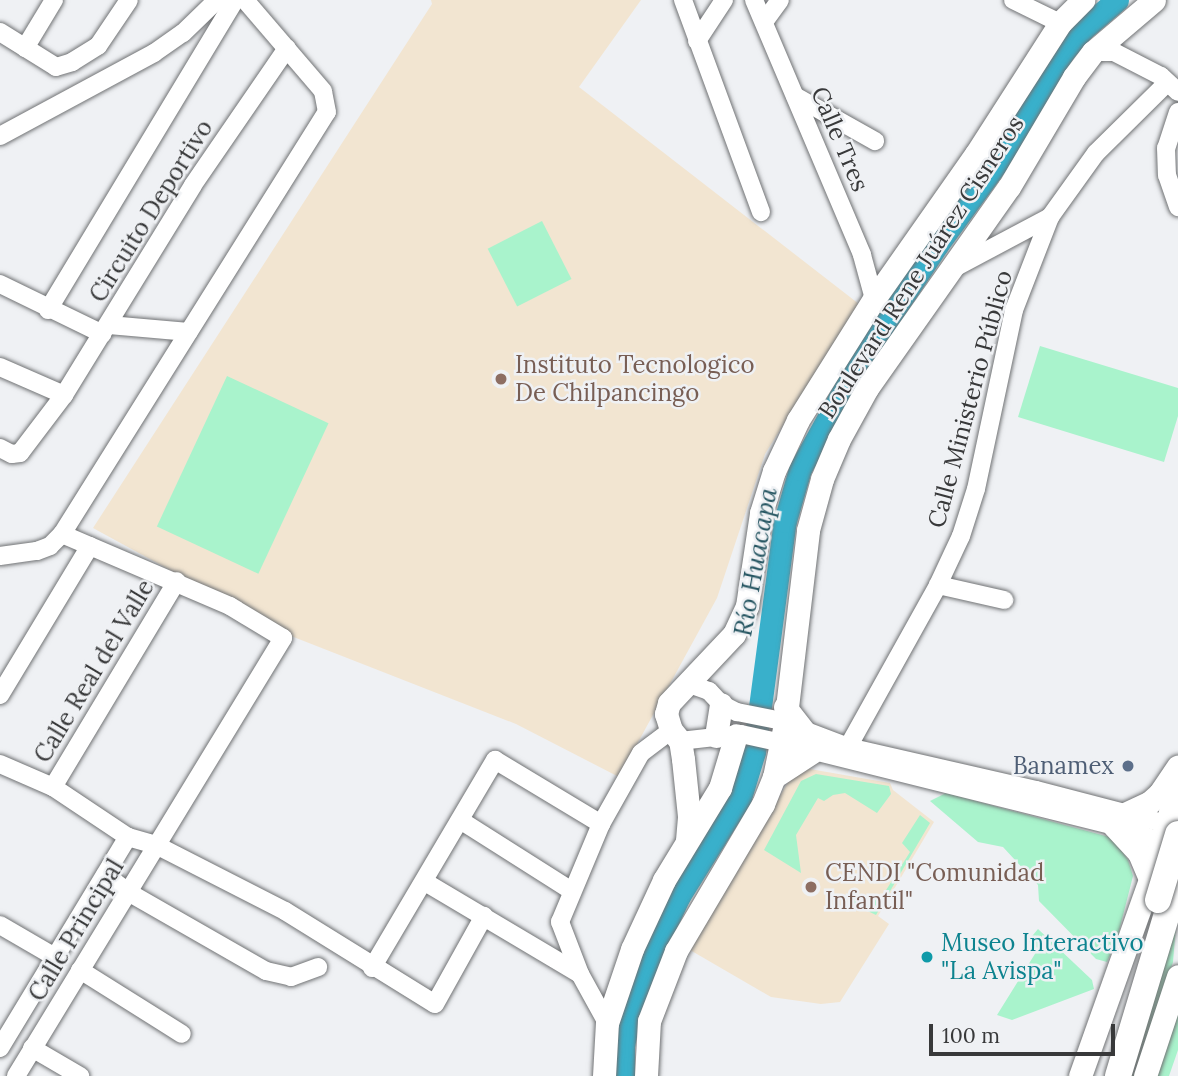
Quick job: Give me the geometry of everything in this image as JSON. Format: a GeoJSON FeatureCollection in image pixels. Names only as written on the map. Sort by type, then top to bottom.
{"type":"FeatureCollection","features":[{"type":"Feature","properties":{"kind":"highway"},"geometry":{"type":"LineString","coordinates":[[1104,1076],[1173,834]]}},
{"type":"Feature","properties":{"kind":"highway"},"geometry":{"type":"LineString","coordinates":[[1118,1076],[1158,888],[1178,877]]}},
{"type":"Feature","properties":{"kind":"main road","name":"Boulevard Rene Juárez Cisneros"},"geometry":{"type":"LineString","coordinates":[[646,1076],[649,1021],[676,951],[763,804],[789,732],[808,530],[822,479],[839,439],[867,388],[946,272],[1009,187],[1074,77],[1093,52],[1154,0]]}},
{"type":"Feature","properties":{"kind":"main road","name":"Boulevard Rene Juárez Cisneros"},"geometry":{"type":"LineString","coordinates":[[687,840],[690,816],[676,735],[666,714],[668,702],[733,634],[747,606],[761,513],[774,471],[799,420],[874,299],[976,154],[1072,8]]}},
{"type":"Feature","properties":{"kind":"main road","name":"Boulevard Rene Juárez Cisneros"},"geometry":{"type":"LineString","coordinates":[[604,1076],[607,1023],[648,912],[687,840],[720,788],[734,730],[721,704]]}},
{"type":"Feature","properties":{"kind":"main road"},"geometry":{"type":"LineString","coordinates":[[1158,888],[1119,820],[1149,803],[1160,793],[1178,765]]}},
{"type":"Feature","properties":{"kind":"main road"},"geometry":{"type":"LineString","coordinates":[[1173,834],[1178,785]]}},
{"type":"Feature","properties":{"kind":"main road"},"geometry":{"type":"LineString","coordinates":[[1080,1076],[1158,888],[1165,865],[1178,870]]}},
{"type":"Feature","properties":{"kind":"main road"},"geometry":{"type":"LineString","coordinates":[[1145,1076],[1175,982],[1178,964]]}},
{"type":"Feature","properties":{"kind":"street"},"geometry":{"type":"LineString","coordinates":[[25,48],[54,0]]}},
{"type":"Feature","properties":{"kind":"street"},"geometry":{"type":"LineString","coordinates":[[0,32],[57,66],[72,62],[97,46],[130,0]]}},
{"type":"Feature","properties":{"kind":"street"},"geometry":{"type":"LineString","coordinates":[[0,136],[154,53],[183,33],[217,0]]}},
{"type":"Feature","properties":{"kind":"street"},"geometry":{"type":"LineString","coordinates":[[48,310],[235,0]]}},
{"type":"Feature","properties":{"kind":"street"},"geometry":{"type":"LineString","coordinates":[[0,556],[37,551],[50,546],[62,534],[327,112],[323,91],[245,0]]}},
{"type":"Feature","properties":{"kind":"street"},"geometry":{"type":"LineString","coordinates":[[682,0],[761,212]]}},
{"type":"Feature","properties":{"kind":"street"},"geometry":{"type":"LineString","coordinates":[[697,41],[724,0]]}},
{"type":"Feature","properties":{"kind":"street","name":"Calle Tres"},"geometry":{"type":"LineString","coordinates":[[754,0],[862,255],[874,299]]}},
{"type":"Feature","properties":{"kind":"street"},"geometry":{"type":"LineString","coordinates":[[764,22],[780,0]]}},
{"type":"Feature","properties":{"kind":"street"},"geometry":{"type":"LineString","coordinates":[[1013,0],[1072,8]]}},
{"type":"Feature","properties":{"kind":"street"},"geometry":{"type":"LineString","coordinates":[[1121,27],[1128,58]]}},
{"type":"Feature","properties":{"kind":"street","name":"Circuito Deportivo"},"geometry":{"type":"LineString","coordinates":[[0,448],[12,454],[20,453],[64,395],[192,185],[287,48]]}},
{"type":"Feature","properties":{"kind":"street"},"geometry":{"type":"LineString","coordinates":[[1093,52],[1114,52],[1161,76],[1174,86]]}},
{"type":"Feature","properties":{"kind":"street","name":"Calle Ministerio Público"},"geometry":{"type":"LineString","coordinates":[[848,747],[939,585],[961,536],[976,489],[1014,310],[1049,217],[1096,153],[1174,86]]}},
{"type":"Feature","properties":{"kind":"street"},"geometry":{"type":"LineString","coordinates":[[795,96],[875,141]]}},
{"type":"Feature","properties":{"kind":"street"},"geometry":{"type":"LineString","coordinates":[[1178,111],[1166,148],[1167,175],[1178,207]]}},
{"type":"Feature","properties":{"kind":"street"},"geometry":{"type":"LineString","coordinates":[[1178,154],[1178,162]]}},
{"type":"Feature","properties":{"kind":"street"},"geometry":{"type":"LineString","coordinates":[[946,272],[1049,217]]}},
{"type":"Feature","properties":{"kind":"street"},"geometry":{"type":"LineString","coordinates":[[0,284],[48,310],[106,329],[189,332]]}},
{"type":"Feature","properties":{"kind":"street"},"geometry":{"type":"LineString","coordinates":[[0,366],[64,395]]}},
{"type":"Feature","properties":{"kind":"street"},"geometry":{"type":"LineString","coordinates":[[62,534],[177,581]]}},
{"type":"Feature","properties":{"kind":"street"},"geometry":{"type":"LineString","coordinates":[[0,695],[5,676],[90,546]]}},
{"type":"Feature","properties":{"kind":"street","name":"Calle Principal"},"geometry":{"type":"LineString","coordinates":[[16,1076],[283,638],[230,606],[177,581]]}},
{"type":"Feature","properties":{"kind":"street","name":"Calle Real del Valle"},"geometry":{"type":"LineString","coordinates":[[53,787],[177,581]]}},
{"type":"Feature","properties":{"kind":"street"},"geometry":{"type":"LineString","coordinates":[[939,585],[1004,600]]}},
{"type":"Feature","properties":{"kind":"street"},"geometry":{"type":"LineString","coordinates":[[684,686],[695,686],[709,691],[721,704],[734,730]]}},
{"type":"Feature","properties":{"kind":"street"},"geometry":{"type":"LineString","coordinates":[[607,1023],[580,974],[561,922],[601,824],[641,753],[676,735],[734,730],[789,732],[1036,790],[1119,820]]}},
{"type":"Feature","properties":{"kind":"street"},"geometry":{"type":"LineString","coordinates":[[789,732],[1173,834]]}},
{"type":"Feature","properties":{"kind":"street"},"geometry":{"type":"LineString","coordinates":[[372,968],[495,760],[601,824]]}},
{"type":"Feature","properties":{"kind":"street"},"geometry":{"type":"LineString","coordinates":[[0,764],[53,787],[128,837],[156,845],[285,911],[372,968],[435,1004],[484,916]]}},
{"type":"Feature","properties":{"kind":"street"},"geometry":{"type":"LineString","coordinates":[[460,820],[572,891]]}},
{"type":"Feature","properties":{"kind":"street","name":"Calle Principal"},"geometry":{"type":"LineString","coordinates":[[1,1042],[128,837]]}},
{"type":"Feature","properties":{"kind":"street"},"geometry":{"type":"LineString","coordinates":[[105,875],[128,892],[267,971],[291,976],[318,967]]}},
{"type":"Feature","properties":{"kind":"street"},"geometry":{"type":"LineString","coordinates":[[425,881],[580,974]]}},
{"type":"Feature","properties":{"kind":"street"},"geometry":{"type":"LineString","coordinates":[[0,925],[55,957]]}},
{"type":"Feature","properties":{"kind":"street"},"geometry":{"type":"LineString","coordinates":[[80,970],[182,1034]]}},
{"type":"Feature","properties":{"kind":"street"},"geometry":{"type":"LineString","coordinates":[[32,1048],[80,1076]]}},
{"type":"Feature","properties":{"kind":"shaded area","name":"Instituto Tecnologico De Chilpancingo"},"geometry":{"type":"Polygon","coordinates":[[[431,0],[641,0],[579,87],[859,304],[765,454],[717,598],[619,777],[516,724],[291,636],[93,528],[432,4],[431,0]]]}},
{"type":"Feature","properties":{"kind":"shaded area","name":"CENDI \"Comunidad Infantil\""},"geometry":{"type":"Polygon","coordinates":[[[804,768],[890,783],[893,790],[934,822],[878,916],[889,924],[840,1002],[821,1004],[771,997],[690,950],[791,777],[804,768]]]}},
{"type":"Feature","properties":{"kind":"green space"},"geometry":{"type":"Polygon","coordinates":[[[542,221],[572,279],[517,307],[488,249],[542,221]]]}},
{"type":"Feature","properties":{"kind":"green space"},"geometry":{"type":"Polygon","coordinates":[[[1040,346],[1178,388],[1178,416],[1164,462],[1018,417],[1040,346]]]}},
{"type":"Feature","properties":{"kind":"green space"},"geometry":{"type":"Polygon","coordinates":[[[227,376],[329,423],[258,574],[157,526],[227,376]]]}},
{"type":"Feature","properties":{"kind":"green space"},"geometry":{"type":"Polygon","coordinates":[[[816,774],[889,786],[891,794],[877,813],[845,793],[833,795],[824,801],[818,798],[796,835],[801,873],[764,850],[801,781],[816,774]]]}},
{"type":"Feature","properties":{"kind":"green space"},"geometry":{"type":"Polygon","coordinates":[[[946,793],[1113,838],[1128,860],[1133,876],[1116,943],[1107,962],[1096,959],[1039,901],[1038,885],[1003,847],[978,842],[930,801],[946,793]]]}},
{"type":"Feature","properties":{"kind":"green space"},"geometry":{"type":"Polygon","coordinates":[[[920,815],[930,823],[876,915],[847,901],[883,895],[910,852],[902,843],[920,815]]]}},
{"type":"Feature","properties":{"kind":"green space"},"geometry":{"type":"Polygon","coordinates":[[[1176,926],[1173,962],[1136,1076],[1130,1076],[1176,926]]]}},
{"type":"Feature","properties":{"kind":"green space"},"geometry":{"type":"Polygon","coordinates":[[[1038,929],[1092,980],[1094,989],[1012,1020],[997,1015],[1038,949],[1028,941],[1038,929]]]}},
{"type":"Feature","properties":{"kind":"green space"},"geometry":{"type":"Polygon","coordinates":[[[1178,1013],[1178,1050],[1169,1076],[1155,1076],[1178,1013]]]}},
{"type":"Feature","properties":{"kind":"waterway","name":"Río Huacapa"},"geometry":{"type":"LineString","coordinates":[[623,1076],[623,1046],[630,1011],[650,957],[679,896],[740,798],[754,752],[785,521],[800,469],[861,359],[937,245],[996,164],[1064,51],[1082,30],[1117,0]]}},
{"type":"Feature","properties":{"kind":"place","name":"Instituto Tecnologico De Chilpancingo"},"geometry":{"type":"Point","coordinates":[501,379]}},
{"type":"Feature","properties":{"kind":"place","name":"Banamex"},"geometry":{"type":"Point","coordinates":[1128,766]}},
{"type":"Feature","properties":{"kind":"place","name":"CENDI \"Comunidad Infantil\""},"geometry":{"type":"Point","coordinates":[811,887]}},
{"type":"Feature","properties":{"kind":"place","name":"Museo Interactivo \"La Avispa\""},"geometry":{"type":"Point","coordinates":[927,957]}}]}
